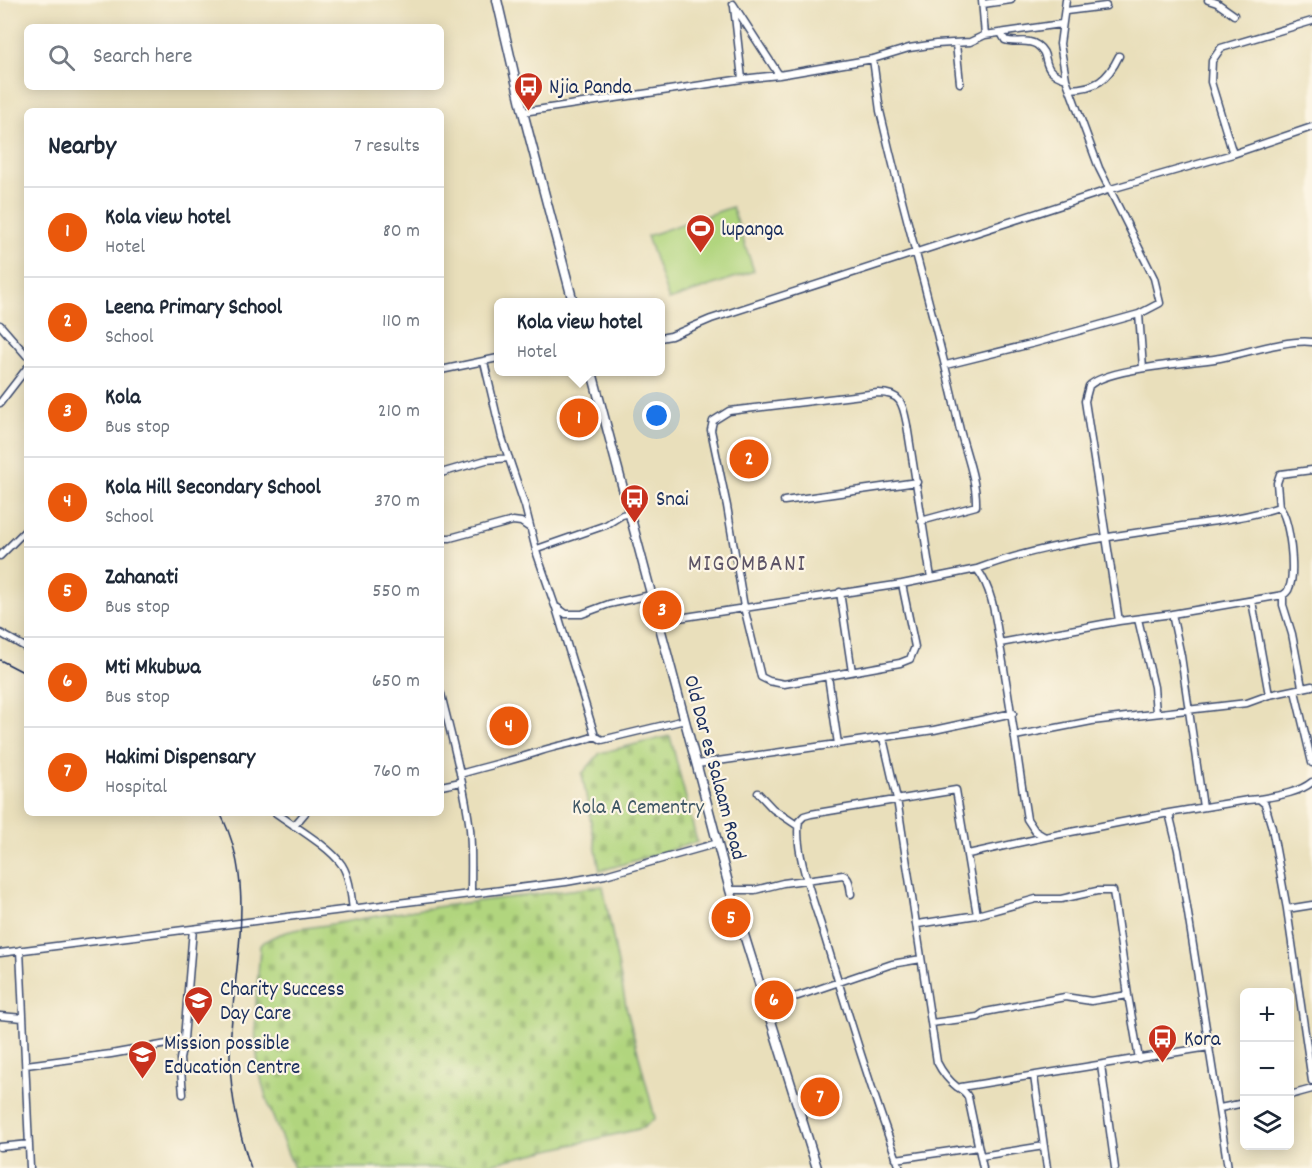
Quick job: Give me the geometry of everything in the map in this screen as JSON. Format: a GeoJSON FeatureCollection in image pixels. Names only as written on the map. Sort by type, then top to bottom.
{"type":"FeatureCollection","features":[{"type":"Feature","properties":{"kind":"main road"},"geometry":{"type":"LineString","coordinates":[[497,0],[523,112],[572,298]]}},
{"type":"Feature","properties":{"kind":"main road","name":"Old Dar es Salaam Road"},"geometry":{"type":"LineString","coordinates":[[593,376],[730,890],[817,1168]]}},
{"type":"Feature","properties":{"kind":"street"},"geometry":{"type":"LineString","coordinates":[[985,36],[983,2],[1011,0]]}},
{"type":"Feature","properties":{"kind":"street"},"geometry":{"type":"LineString","coordinates":[[946,365],[1035,344],[1139,314],[1160,303],[1154,278],[1091,148],[1066,79],[1061,55],[1061,24],[1066,11],[1066,0]]}},
{"type":"Feature","properties":{"kind":"street"},"geometry":{"type":"LineString","coordinates":[[1208,0],[1218,1],[1234,15]]}},
{"type":"Feature","properties":{"kind":"street"},"geometry":{"type":"LineString","coordinates":[[733,2],[742,79]]}},
{"type":"Feature","properties":{"kind":"street"},"geometry":{"type":"LineString","coordinates":[[733,2],[779,75]]}},
{"type":"Feature","properties":{"kind":"street"},"geometry":{"type":"LineString","coordinates":[[1066,11],[1106,6]]}},
{"type":"Feature","properties":{"kind":"street"},"geometry":{"type":"LineString","coordinates":[[1233,154],[1210,82],[1212,61],[1221,48],[1312,21]]}},
{"type":"Feature","properties":{"kind":"street"},"geometry":{"type":"LineString","coordinates":[[523,112],[779,75],[873,59],[909,48],[970,42],[985,36],[1061,24]]}},
{"type":"Feature","properties":{"kind":"street"},"geometry":{"type":"LineString","coordinates":[[1001,33],[1005,40],[1011,43],[1035,43],[1044,54],[1048,69],[1055,76],[1066,79]]}},
{"type":"Feature","properties":{"kind":"street"},"geometry":{"type":"LineString","coordinates":[[956,44],[960,83]]}},
{"type":"Feature","properties":{"kind":"street"},"geometry":{"type":"LineString","coordinates":[[1070,89],[1093,87],[1112,70],[1119,56]]}},
{"type":"Feature","properties":{"kind":"street"},"geometry":{"type":"LineString","coordinates":[[873,59],[882,119],[974,480],[976,506],[921,521]]}},
{"type":"Feature","properties":{"kind":"street"},"geometry":{"type":"LineString","coordinates":[[665,337],[711,319],[1111,189],[1233,154],[1312,128]]}},
{"type":"Feature","properties":{"kind":"street"},"geometry":{"type":"LineString","coordinates":[[1139,314],[1143,368]]}},
{"type":"Feature","properties":{"kind":"street"},"geometry":{"type":"LineString","coordinates":[[0,326],[24,353]]}},
{"type":"Feature","properties":{"kind":"street"},"geometry":{"type":"LineString","coordinates":[[1119,621],[1085,401],[1087,391],[1093,382],[1143,368],[1312,342]]}},
{"type":"Feature","properties":{"kind":"street"},"geometry":{"type":"LineString","coordinates":[[444,369],[494,359]]}},
{"type":"Feature","properties":{"kind":"street"},"geometry":{"type":"LineString","coordinates":[[484,362],[502,438],[595,736],[602,740],[685,720]]}},
{"type":"Feature","properties":{"kind":"street"},"geometry":{"type":"LineString","coordinates":[[0,403],[24,372]]}},
{"type":"Feature","properties":{"kind":"street"},"geometry":{"type":"LineString","coordinates":[[902,584],[914,643],[910,658],[900,663],[784,684],[761,677],[744,607],[711,430],[712,423],[729,411],[878,393],[892,395],[900,401],[904,413],[931,578]]}},
{"type":"Feature","properties":{"kind":"street"},"geometry":{"type":"LineString","coordinates":[[444,472],[476,463],[509,458]]}},
{"type":"Feature","properties":{"kind":"street"},"geometry":{"type":"LineString","coordinates":[[1000,643],[1119,621],[1283,596],[1290,587],[1292,558],[1285,518],[1279,507],[1276,484],[1280,474],[1287,471],[1312,470]]}},
{"type":"Feature","properties":{"kind":"street"},"geometry":{"type":"LineString","coordinates":[[784,501],[917,482]]}},
{"type":"Feature","properties":{"kind":"street"},"geometry":{"type":"LineString","coordinates":[[659,621],[902,584],[977,568],[1021,554],[1106,538],[1229,520],[1279,507]]}},
{"type":"Feature","properties":{"kind":"street"},"geometry":{"type":"LineString","coordinates":[[537,549],[606,525],[630,513]]}},
{"type":"Feature","properties":{"kind":"street"},"geometry":{"type":"LineString","coordinates":[[444,538],[513,520],[530,528]]}},
{"type":"Feature","properties":{"kind":"street"},"geometry":{"type":"LineString","coordinates":[[0,556],[24,532]]}},
{"type":"Feature","properties":{"kind":"street"},"geometry":{"type":"LineString","coordinates":[[977,568],[986,584],[993,605],[1013,713],[1027,819],[1035,831],[1045,837]]}},
{"type":"Feature","properties":{"kind":"street"},"geometry":{"type":"LineString","coordinates":[[840,592],[852,672]]}},
{"type":"Feature","properties":{"kind":"street"},"geometry":{"type":"LineString","coordinates":[[555,606],[566,614],[582,614],[609,604],[651,595]]}},
{"type":"Feature","properties":{"kind":"street"},"geometry":{"type":"LineString","coordinates":[[1283,596],[1312,764]]}},
{"type":"Feature","properties":{"kind":"street"},"geometry":{"type":"LineString","coordinates":[[1252,601],[1269,695]]}},
{"type":"Feature","properties":{"kind":"street"},"geometry":{"type":"LineString","coordinates":[[1172,614],[1203,807]]}},
{"type":"Feature","properties":{"kind":"street"},"geometry":{"type":"LineString","coordinates":[[1138,619],[1154,687],[1156,713]]}},
{"type":"Feature","properties":{"kind":"street"},"geometry":{"type":"LineString","coordinates":[[0,633],[24,646]]}},
{"type":"Feature","properties":{"kind":"street"},"geometry":{"type":"LineString","coordinates":[[828,676],[838,744]]}},
{"type":"Feature","properties":{"kind":"street"},"geometry":{"type":"LineString","coordinates":[[1015,736],[1092,721],[1247,703],[1269,695],[1312,686]]}},
{"type":"Feature","properties":{"kind":"street"},"geometry":{"type":"LineString","coordinates":[[444,707],[460,774],[470,831],[471,894]]}},
{"type":"Feature","properties":{"kind":"street"},"geometry":{"type":"LineString","coordinates":[[697,764],[934,730],[1013,713]]}},
{"type":"Feature","properties":{"kind":"street"},"geometry":{"type":"LineString","coordinates":[[460,774],[508,760],[531,757],[540,752],[595,736]]}},
{"type":"Feature","properties":{"kind":"street"},"geometry":{"type":"LineString","coordinates":[[883,738],[897,799],[918,924],[921,959],[937,1062],[941,1071],[958,1088],[964,1090],[968,1097],[984,1168]]}},
{"type":"Feature","properties":{"kind":"street"},"geometry":{"type":"LineString","coordinates":[[444,785],[461,782]]}},
{"type":"Feature","properties":{"kind":"street"},"geometry":{"type":"LineString","coordinates":[[968,854],[1169,813],[1277,796],[1307,786],[1312,782]]}},
{"type":"Feature","properties":{"kind":"street"},"geometry":{"type":"LineString","coordinates":[[900,1168],[875,1102],[806,881],[799,821],[811,814],[956,790],[977,915]]}},
{"type":"Feature","properties":{"kind":"street"},"geometry":{"type":"LineString","coordinates":[[758,793],[773,809],[798,826]]}},
{"type":"Feature","properties":{"kind":"street"},"geometry":{"type":"LineString","coordinates":[[1258,799],[1265,804],[1272,828],[1287,909],[1312,1081]]}},
{"type":"Feature","properties":{"kind":"street"},"geometry":{"type":"LineString","coordinates":[[1169,813],[1178,850],[1228,1168]]}},
{"type":"Feature","properties":{"kind":"street"},"geometry":{"type":"LineString","coordinates":[[280,816],[331,853],[342,865],[347,876],[353,910]]}},
{"type":"Feature","properties":{"kind":"street"},"geometry":{"type":"LineString","coordinates":[[294,826],[302,816]]}},
{"type":"Feature","properties":{"kind":"street"},"geometry":{"type":"LineString","coordinates":[[0,953],[566,882],[605,875],[718,843]]}},
{"type":"Feature","properties":{"kind":"street"},"geometry":{"type":"LineString","coordinates":[[730,890],[755,890],[783,883],[843,875],[850,884],[851,894]]}},
{"type":"Feature","properties":{"kind":"street"},"geometry":{"type":"LineString","coordinates":[[918,924],[977,915],[1036,899],[1113,891],[1139,1059]]}},
{"type":"Feature","properties":{"kind":"street"},"geometry":{"type":"LineString","coordinates":[[1287,909],[1312,905]]}},
{"type":"Feature","properties":{"kind":"street"},"geometry":{"type":"LineString","coordinates":[[183,1094],[180,1059],[184,1039],[193,929]]}},
{"type":"Feature","properties":{"kind":"street"},"geometry":{"type":"LineString","coordinates":[[20,950],[30,1168]]}},
{"type":"Feature","properties":{"kind":"street"},"geometry":{"type":"LineString","coordinates":[[765,1001],[798,996],[892,964],[921,959]]}},
{"type":"Feature","properties":{"kind":"street"},"geometry":{"type":"LineString","coordinates":[[931,1023],[978,1017],[985,1012],[1065,997],[1091,1001],[1128,995]]}},
{"type":"Feature","properties":{"kind":"street"},"geometry":{"type":"LineString","coordinates":[[0,1016],[23,1018]]}},
{"type":"Feature","properties":{"kind":"street"},"geometry":{"type":"LineString","coordinates":[[26,1065],[111,1054],[184,1039]]}},
{"type":"Feature","properties":{"kind":"street"},"geometry":{"type":"LineString","coordinates":[[167,1044],[175,1050],[180,1059]]}},
{"type":"Feature","properties":{"kind":"street"},"geometry":{"type":"LineString","coordinates":[[958,1088],[1209,1047]]}},
{"type":"Feature","properties":{"kind":"street"},"geometry":{"type":"LineString","coordinates":[[1101,1065],[1115,1168]]}},
{"type":"Feature","properties":{"kind":"street"},"geometry":{"type":"LineString","coordinates":[[1034,1076],[1047,1168]]}},
{"type":"Feature","properties":{"kind":"street"},"geometry":{"type":"LineString","coordinates":[[1294,1094],[1312,1089]]}},
{"type":"Feature","properties":{"kind":"street"},"geometry":{"type":"LineString","coordinates":[[1220,1108],[1240,1104]]}},
{"type":"Feature","properties":{"kind":"street"},"geometry":{"type":"LineString","coordinates":[[0,1148],[29,1144]]}},
{"type":"Feature","properties":{"kind":"street"},"geometry":{"type":"LineString","coordinates":[[981,1156],[1044,1146]]}},
{"type":"Feature","properties":{"kind":"street"},"geometry":{"type":"LineString","coordinates":[[896,1159],[978,1147]]}},
{"type":"Feature","properties":{"kind":"green space","name":"lupanga"},"geometry":{"type":"Polygon","coordinates":[[[732,207],[754,271],[669,300],[647,236],[732,207]]]}},
{"type":"Feature","properties":{"kind":"green space","name":"Kola A Cementry"},"geometry":{"type":"Polygon","coordinates":[[[670,736],[697,842],[600,871],[582,774],[600,753],[670,736]]]}},
{"type":"Feature","properties":{"kind":"green space"},"geometry":{"type":"Polygon","coordinates":[[[603,886],[626,1006],[655,1118],[643,1128],[473,1168],[294,1168],[268,1103],[260,1076],[255,1019],[260,945],[277,935],[307,928],[437,907],[603,886]]]}},
{"type":"Feature","properties":{"kind":"railway"},"geometry":{"type":"LineString","coordinates":[[0,660],[24,672]]}},
{"type":"Feature","properties":{"kind":"railway"},"geometry":{"type":"LineString","coordinates":[[221,816],[232,842],[239,873],[240,935],[230,1061],[236,1115],[251,1168]]}},
{"type":"Feature","properties":{"kind":"place","name":"Njia Panda"},"geometry":{"type":"Point","coordinates":[528,112]}},
{"type":"Feature","properties":{"kind":"place","name":"lupanga"},"geometry":{"type":"Point","coordinates":[700,254]}},
{"type":"Feature","properties":{"kind":"place","name":"Kola view hotel"},"geometry":{"type":"Point","coordinates":[579,418]}},
{"type":"Feature","properties":{"kind":"place","name":"Leena Primary School"},"geometry":{"type":"Point","coordinates":[749,459]}},
{"type":"Feature","properties":{"kind":"place","name":"Snai"},"geometry":{"type":"Point","coordinates":[635,524]}},
{"type":"Feature","properties":{"kind":"place","name":"Kola"},"geometry":{"type":"Point","coordinates":[662,610]}},
{"type":"Feature","properties":{"kind":"place","name":"Kola Hill Secondary School"},"geometry":{"type":"Point","coordinates":[509,726]}},
{"type":"Feature","properties":{"kind":"place","name":"Zahanati"},"geometry":{"type":"Point","coordinates":[731,918]}},
{"type":"Feature","properties":{"kind":"place","name":"Mti Mkubwa"},"geometry":{"type":"Point","coordinates":[774,1000]}},
{"type":"Feature","properties":{"kind":"place","name":"Charity Success Day Care"},"geometry":{"type":"Point","coordinates":[199,1026]}},
{"type":"Feature","properties":{"kind":"place","name":"Kora"},"geometry":{"type":"Point","coordinates":[1163,1064]}},
{"type":"Feature","properties":{"kind":"place","name":"Mission possible Education Centre"},"geometry":{"type":"Point","coordinates":[143,1080]}},
{"type":"Feature","properties":{"kind":"place","name":"Hakimi Dispensary"},"geometry":{"type":"Point","coordinates":[820,1097]}},
{"type":"Feature","properties":{"kind":"district","name":"MIGOMBANI"},"geometry":{"type":"Point","coordinates":[747,562]}}]}
